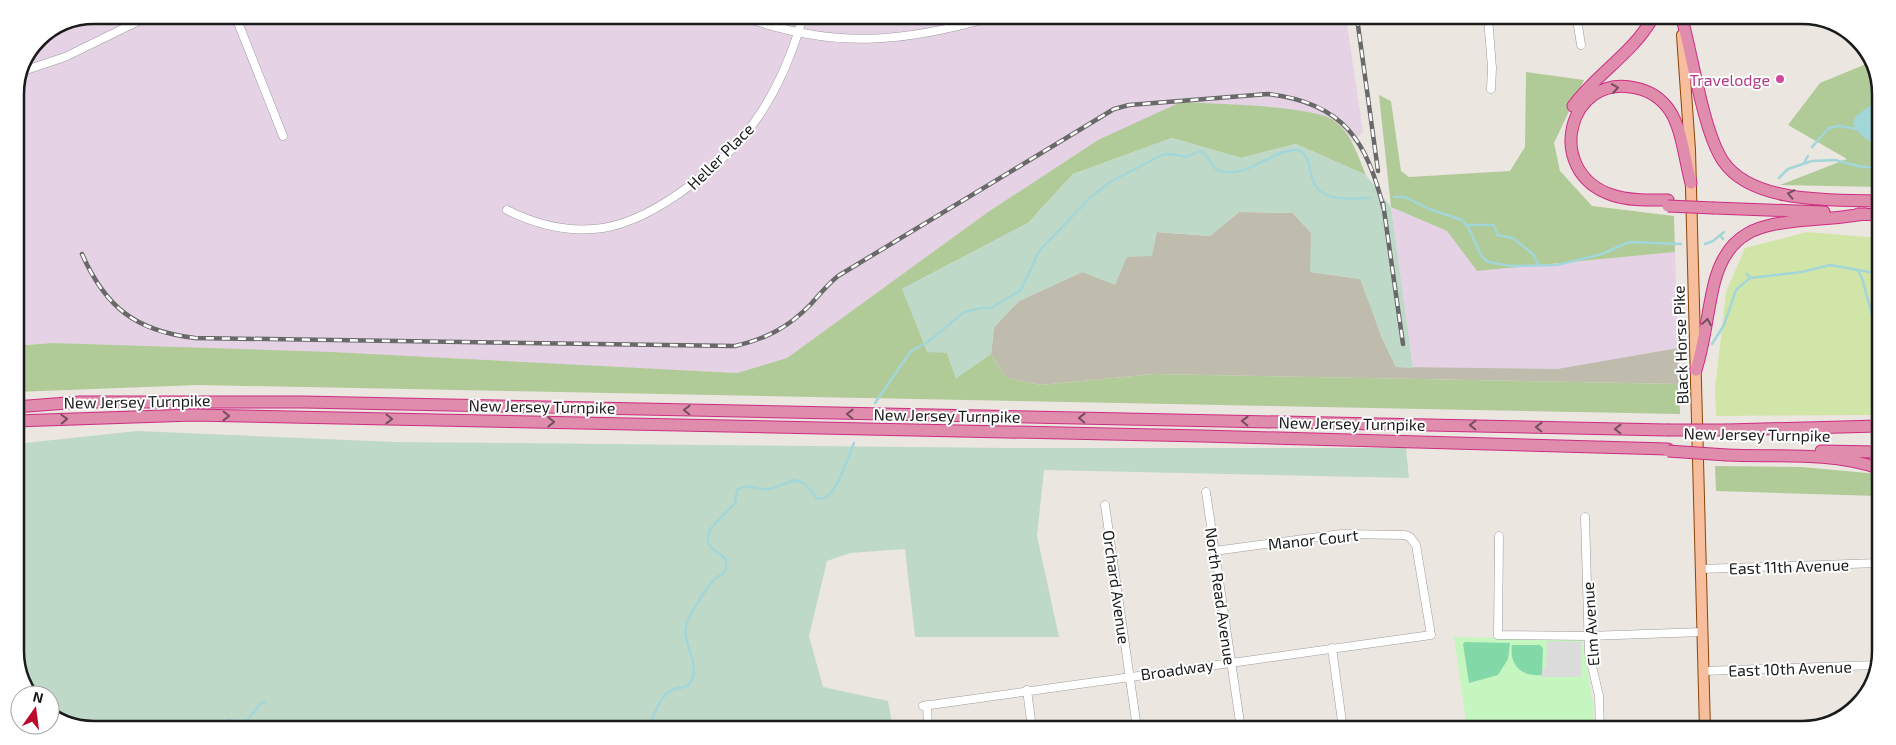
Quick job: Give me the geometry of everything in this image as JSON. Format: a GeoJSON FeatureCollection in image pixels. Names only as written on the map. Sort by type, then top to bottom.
{"type":"FeatureCollection","features":[{"type":"Feature","properties":{"kind":"highway"},"geometry":{"type":"LineString","coordinates":[[1649,24],[1636,42],[1575,104],[1565,124],[1563,143],[1565,156],[1573,175],[1593,194],[1624,204],[1668,203],[1872,214]]}},
{"type":"Feature","properties":{"kind":"highway"},"geometry":{"type":"LineString","coordinates":[[1683,24],[1709,126],[1719,154],[1734,173],[1761,188],[1811,199],[1872,201]]}},
{"type":"Feature","properties":{"kind":"highway"},"geometry":{"type":"LineString","coordinates":[[1668,203],[1611,195],[1596,188],[1579,171],[1571,151],[1571,130],[1580,110],[1592,97],[1607,89],[1632,87],[1648,92],[1663,102],[1669,109],[1677,126],[1691,183]]}},
{"type":"Feature","properties":{"kind":"highway"},"geometry":{"type":"LineString","coordinates":[[1714,205],[1828,208],[1872,202]]}},
{"type":"Feature","properties":{"kind":"highway"},"geometry":{"type":"LineString","coordinates":[[1696,370],[1703,347],[1717,274],[1727,252],[1738,239],[1757,228],[1774,224],[1865,214]]}},
{"type":"Feature","properties":{"kind":"highway","name":"New Jersey Turnpike"},"geometry":{"type":"LineString","coordinates":[[24,406],[80,402],[304,402],[1872,434]]}},
{"type":"Feature","properties":{"kind":"highway","name":"New Jersey Turnpike"},"geometry":{"type":"LineString","coordinates":[[24,422],[203,415],[1402,441],[1727,453],[1872,452]]}},
{"type":"Feature","properties":{"kind":"highway"},"geometry":{"type":"LineString","coordinates":[[1727,430],[1872,426]]}},
{"type":"Feature","properties":{"kind":"highway"},"geometry":{"type":"LineString","coordinates":[[1727,453],[1826,458],[1872,466]]}},
{"type":"Feature","properties":{"kind":"main road","name":"Black Horse Pike"},"geometry":{"type":"LineString","coordinates":[[1682,24],[1691,183],[1705,721]]}},
{"type":"Feature","properties":{"kind":"street"},"geometry":{"type":"LineString","coordinates":[[28,69],[65,56],[132,24]]}},
{"type":"Feature","properties":{"kind":"street"},"geometry":{"type":"LineString","coordinates":[[238,24],[283,136]]}},
{"type":"Feature","properties":{"kind":"street"},"geometry":{"type":"LineString","coordinates":[[770,24],[831,38],[865,40],[909,36],[968,24]]}},
{"type":"Feature","properties":{"kind":"street","name":"Heller Place"},"geometry":{"type":"LineString","coordinates":[[507,210],[529,221],[554,228],[603,228],[640,215],[684,191],[734,146],[759,116],[790,60],[801,24]]}},
{"type":"Feature","properties":{"kind":"street"},"geometry":{"type":"LineString","coordinates":[[1488,24],[1492,68],[1491,89]]}},
{"type":"Feature","properties":{"kind":"street"},"geometry":{"type":"LineString","coordinates":[[1578,24],[1581,45]]}},
{"type":"Feature","properties":{"kind":"street","name":"North Read Avenue"},"geometry":{"type":"LineString","coordinates":[[1206,492],[1240,721]]}},
{"type":"Feature","properties":{"kind":"street","name":"Orchard Avenue"},"geometry":{"type":"LineString","coordinates":[[1105,505],[1136,721]]}},
{"type":"Feature","properties":{"kind":"street","name":"Elm Avenue"},"geometry":{"type":"LineString","coordinates":[[1585,517],[1588,636],[1590,662],[1599,696],[1600,721]]}},
{"type":"Feature","properties":{"kind":"street","name":"Manor Court"},"geometry":{"type":"LineString","coordinates":[[1214,551],[1341,534],[1405,535],[1416,545],[1431,635]]}},
{"type":"Feature","properties":{"kind":"street"},"geometry":{"type":"LineString","coordinates":[[1499,536],[1498,635],[1588,636],[1703,632]]}},
{"type":"Feature","properties":{"kind":"street","name":"East 11th Avenue"},"geometry":{"type":"LineString","coordinates":[[1701,569],[1872,563]]}},
{"type":"Feature","properties":{"kind":"street","name":"Broadway"},"geometry":{"type":"LineString","coordinates":[[927,721],[925,705],[1431,635]]}},
{"type":"Feature","properties":{"kind":"street"},"geometry":{"type":"LineString","coordinates":[[1332,648],[1342,721]]}},
{"type":"Feature","properties":{"kind":"street","name":"East 10th Avenue"},"geometry":{"type":"LineString","coordinates":[[1704,671],[1871,665]]}},
{"type":"Feature","properties":{"kind":"street"},"geometry":{"type":"LineString","coordinates":[[1027,690],[1031,721]]}},
{"type":"Feature","properties":{"kind":"shaded area"},"geometry":{"type":"Polygon","coordinates":[[[1347,24],[1363,132],[1353,143],[1333,120],[1098,140],[988,212],[787,358],[737,373],[52,343],[24,345],[25,80],[29,67],[44,44],[67,29],[80,25],[1347,24]]]}},
{"type":"Feature","properties":{"kind":"shaded area"},"geometry":{"type":"Polygon","coordinates":[[[1391,207],[1447,231],[1477,271],[1675,252],[1678,348],[1557,369],[1413,368],[1391,207]]]}},
{"type":"Feature","properties":{"kind":"shaded area"},"geometry":{"type":"Polygon","coordinates":[[[1239,212],[1293,213],[1311,233],[1311,272],[1361,279],[1382,338],[1396,367],[1557,369],[1678,348],[1679,384],[1154,374],[1041,385],[1006,378],[991,354],[994,327],[1019,301],[1082,272],[1127,257],[1157,232],[1210,236],[1239,212]]]}},
{"type":"Feature","properties":{"kind":"shaded area"},"geometry":{"type":"Polygon","coordinates":[[[1547,641],[1581,642],[1581,677],[1542,677],[1542,669],[1546,669],[1547,641]]]}},
{"type":"Feature","properties":{"kind":"green space"},"geometry":{"type":"Polygon","coordinates":[[[1866,64],[1872,89],[1872,187],[1780,185],[1847,159],[1788,125],[1820,83],[1866,64]]]}},
{"type":"Feature","properties":{"kind":"green space"},"geometry":{"type":"Polygon","coordinates":[[[1526,72],[1584,80],[1554,143],[1560,171],[1592,206],[1674,216],[1675,252],[1477,271],[1447,231],[1391,207],[1379,95],[1391,101],[1401,171],[1409,177],[1510,171],[1525,147],[1526,72]]]}},
{"type":"Feature","properties":{"kind":"green space"},"geometry":{"type":"Polygon","coordinates":[[[1181,102],[1283,108],[1321,115],[1333,120],[1345,131],[1366,175],[1296,144],[1241,158],[1172,138],[1073,174],[1028,223],[902,289],[947,353],[956,378],[991,354],[1006,378],[1041,385],[1154,374],[1679,384],[1680,414],[198,385],[24,392],[24,345],[52,343],[331,352],[737,373],[787,358],[988,212],[1098,140],[1181,102]]]}},
{"type":"Feature","properties":{"kind":"green space"},"geometry":{"type":"Polygon","coordinates":[[[1172,138],[1241,158],[1296,144],[1366,175],[1391,207],[1413,368],[1396,367],[1382,338],[1360,279],[1310,272],[1311,233],[1293,213],[1239,212],[1210,236],[1157,232],[1152,256],[1127,257],[1115,285],[1082,272],[1019,301],[994,327],[991,354],[956,378],[947,353],[927,352],[902,289],[1028,223],[1073,174],[1172,138]]]}},
{"type":"Feature","properties":{"kind":"green space"},"geometry":{"type":"Polygon","coordinates":[[[1807,232],[1872,237],[1872,415],[1716,416],[1715,389],[1726,292],[1745,248],[1807,232]]]}},
{"type":"Feature","properties":{"kind":"green space"},"geometry":{"type":"Polygon","coordinates":[[[137,431],[395,442],[1013,448],[1406,448],[1409,478],[1044,470],[1037,536],[1059,637],[915,637],[905,549],[850,553],[827,561],[809,636],[823,687],[888,701],[892,721],[84,721],[71,718],[60,712],[60,685],[32,685],[25,665],[24,443],[137,431]]]}},
{"type":"Feature","properties":{"kind":"green space"},"geometry":{"type":"Polygon","coordinates":[[[1715,466],[1802,467],[1872,473],[1872,496],[1716,491],[1715,466]]]}},
{"type":"Feature","properties":{"kind":"green space"},"geometry":{"type":"Polygon","coordinates":[[[1454,637],[1582,640],[1594,709],[1593,721],[1466,721],[1454,637]]]}},
{"type":"Feature","properties":{"kind":"green space"},"geometry":{"type":"Polygon","coordinates":[[[1465,642],[1510,643],[1508,659],[1498,675],[1469,683],[1463,644],[1465,642]]]}},
{"type":"Feature","properties":{"kind":"green space"},"geometry":{"type":"Polygon","coordinates":[[[1512,645],[1540,645],[1543,648],[1542,675],[1528,674],[1518,668],[1512,658],[1512,645]]]}},
{"type":"Feature","properties":{"kind":"water"},"geometry":{"type":"Polygon","coordinates":[[[1872,104],[1872,143],[1861,135],[1853,124],[1855,117],[1872,104]]]}},
{"type":"Feature","properties":{"kind":"waterway"},"geometry":{"type":"LineString","coordinates":[[1812,147],[1829,128],[1839,126],[1857,129]]}},
{"type":"Feature","properties":{"kind":"waterway"},"geometry":{"type":"LineString","coordinates":[[875,403],[911,351],[928,342],[964,312],[991,308],[1021,290],[1039,251],[1091,197],[1110,182],[1162,155],[1171,154],[1187,157],[1199,151],[1205,155],[1215,168],[1229,172],[1249,168],[1278,154],[1298,150],[1306,157],[1314,183],[1322,192],[1342,198],[1370,198]]}},
{"type":"Feature","properties":{"kind":"waterway"},"geometry":{"type":"LineString","coordinates":[[1804,163],[1808,156]]}},
{"type":"Feature","properties":{"kind":"waterway"},"geometry":{"type":"LineString","coordinates":[[1779,178],[1788,169],[1812,161],[1835,160],[1862,167],[1872,167]]}},
{"type":"Feature","properties":{"kind":"waterway"},"geometry":{"type":"LineString","coordinates":[[1394,197],[1405,197],[1429,209],[1462,220],[1468,227],[1482,257],[1488,262],[1511,266],[1557,265],[1602,254],[1629,242],[1681,244]]}},
{"type":"Feature","properties":{"kind":"waterway"},"geometry":{"type":"LineString","coordinates":[[1466,225],[1494,225],[1497,235],[1513,238],[1533,254],[1538,264]]}},
{"type":"Feature","properties":{"kind":"waterway"},"geometry":{"type":"LineString","coordinates":[[1705,244],[1713,241],[1724,232]]}},
{"type":"Feature","properties":{"kind":"waterway"},"geometry":{"type":"LineString","coordinates":[[1720,235],[1723,239]]}},
{"type":"Feature","properties":{"kind":"waterway"},"geometry":{"type":"LineString","coordinates":[[1712,344],[1724,325],[1736,290],[1750,278],[1802,272],[1830,265],[1872,273]]}},
{"type":"Feature","properties":{"kind":"waterway"},"geometry":{"type":"LineString","coordinates":[[1858,271],[1872,315]]}},
{"type":"Feature","properties":{"kind":"waterway"},"geometry":{"type":"LineString","coordinates":[[1747,274],[1750,278]]}},
{"type":"Feature","properties":{"kind":"waterway"},"geometry":{"type":"LineString","coordinates":[[652,721],[660,702],[666,694],[691,682],[694,668],[686,640],[687,621],[707,589],[726,570],[726,560],[710,546],[708,535],[716,523],[735,503],[737,490],[744,487],[764,489],[778,487],[794,480],[804,483],[817,498],[824,498],[830,494],[840,478],[854,443]]}},
{"type":"Feature","properties":{"kind":"waterway"},"geometry":{"type":"LineString","coordinates":[[247,721],[261,703],[265,702]]}},
{"type":"Feature","properties":{"kind":"waterway"},"geometry":{"type":"LineString","coordinates":[[226,721],[229,719],[233,721]]}},
{"type":"Feature","properties":{"kind":"railway"},"geometry":{"type":"LineString","coordinates":[[1358,24],[1378,171]]}},
{"type":"Feature","properties":{"kind":"railway"},"geometry":{"type":"LineString","coordinates":[[82,254],[101,289],[125,314],[156,330],[195,338],[735,346],[757,340],[785,326],[803,312],[838,276],[1114,109],[1129,105],[1268,94],[1316,106],[1334,116],[1360,145],[1369,164],[1384,210]]}},
{"type":"Feature","properties":{"kind":"railway"},"geometry":{"type":"LineString","coordinates":[[1383,203],[1403,344]]}},
{"type":"Feature","properties":{"kind":"place","name":"Travelodge"},"geometry":{"type":"Point","coordinates":[1780,79]}}]}
